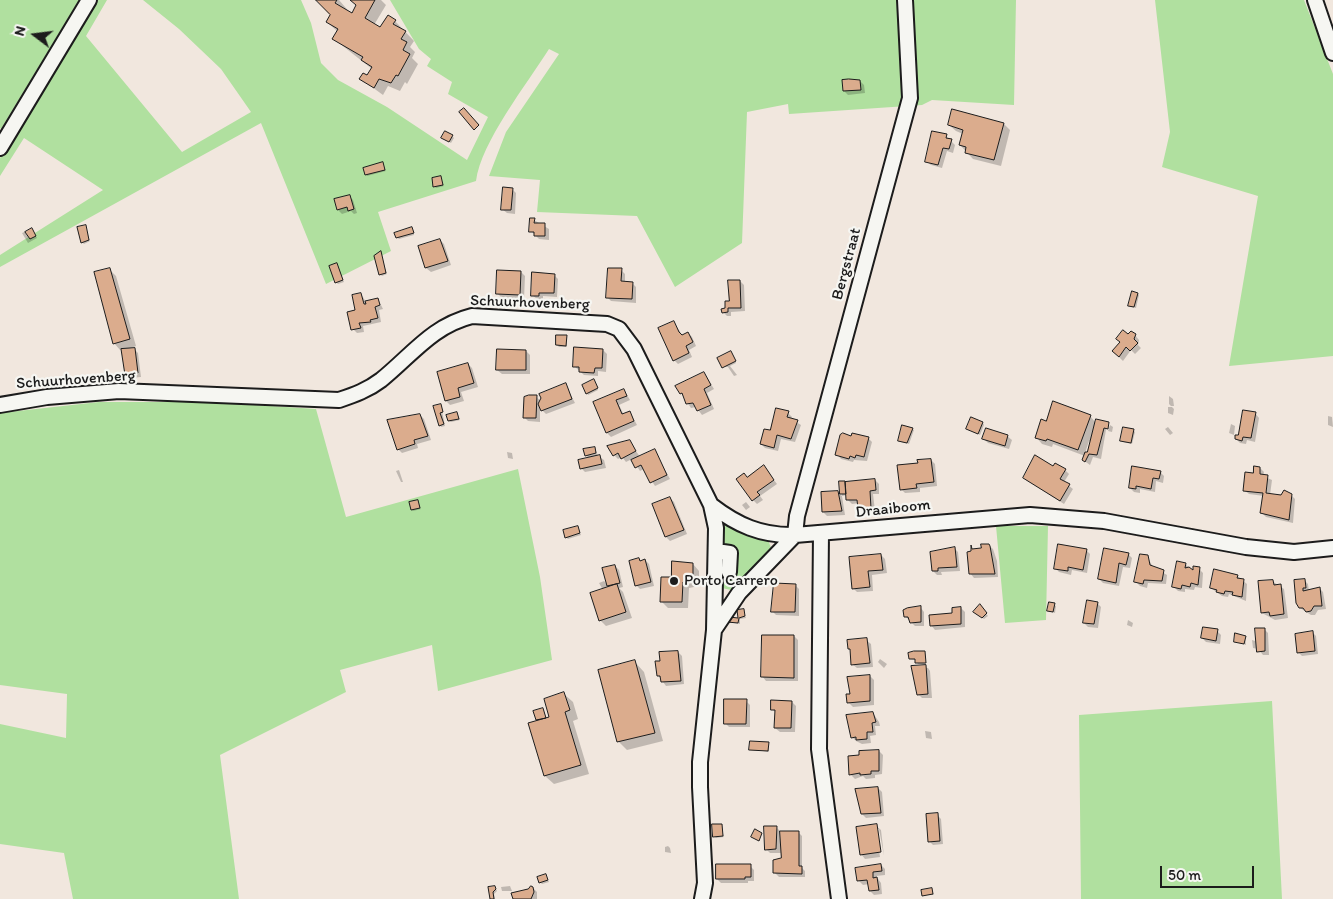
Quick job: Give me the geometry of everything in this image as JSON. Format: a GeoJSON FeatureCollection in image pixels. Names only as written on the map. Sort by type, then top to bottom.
{"type":"FeatureCollection","features":[{"type":"Feature","properties":{"kind":"street"},"geometry":{"type":"LineString","coordinates":[[0,148],[89,0]]}},
{"type":"Feature","properties":{"kind":"street","name":"Bergstraat"},"geometry":{"type":"LineString","coordinates":[[795,535],[797,516],[910,98],[905,0]]}},
{"type":"Feature","properties":{"kind":"street"},"geometry":{"type":"LineString","coordinates":[[1314,0],[1333,53]]}},
{"type":"Feature","properties":{"kind":"street","name":"Schuurhovenberg"},"geometry":{"type":"LineString","coordinates":[[0,404],[46,397],[119,391],[339,400],[361,392],[380,381],[442,326],[455,320],[472,316],[607,324],[619,329],[634,349],[711,505],[730,519],[758,532],[780,536],[820,533]]}},
{"type":"Feature","properties":{"kind":"street"},"geometry":{"type":"LineString","coordinates":[[702,899],[705,883],[700,762],[714,630],[716,551],[716,528],[711,505]]}},
{"type":"Feature","properties":{"kind":"street","name":"Draaiboom"},"geometry":{"type":"LineString","coordinates":[[820,533],[975,518],[1030,516],[1104,521],[1246,547],[1294,552],[1333,548]]}},
{"type":"Feature","properties":{"kind":"street"},"geometry":{"type":"LineString","coordinates":[[820,533],[819,749],[839,899]]}},
{"type":"Feature","properties":{"kind":"street"},"geometry":{"type":"LineString","coordinates":[[714,630],[739,593],[795,535]]}},
{"type":"Feature","properties":{"kind":"street"},"geometry":{"type":"LineString","coordinates":[[716,551],[730,554],[729,572]]}},
{"type":"Feature","properties":{"kind":"green space"},"geometry":{"type":"Polygon","coordinates":[[[0,0],[79,0],[1,129],[0,128],[0,0]]]}},
{"type":"Feature","properties":{"kind":"green space"},"geometry":{"type":"Polygon","coordinates":[[[96,0],[107,0],[86,36],[182,152],[251,112],[221,69],[179,29],[143,0],[301,0],[311,23],[321,63],[338,80],[387,107],[467,160],[488,117],[448,94],[452,82],[427,66],[431,59],[419,49],[390,0],[1016,0],[1014,105],[932,100],[922,105],[789,114],[788,104],[747,112],[742,243],[675,287],[637,216],[537,212],[540,180],[489,176],[506,132],[559,54],[549,49],[495,131],[486,149],[476,181],[378,212],[391,251],[326,284],[261,123],[0,267],[0,255],[103,190],[24,138],[0,176],[0,158],[96,0]]]}},
{"type":"Feature","properties":{"kind":"green space"},"geometry":{"type":"Polygon","coordinates":[[[1155,0],[1304,0],[1333,74],[1333,356],[1229,366],[1258,196],[1162,167],[1170,132],[1155,0]]]}},
{"type":"Feature","properties":{"kind":"green space"},"geometry":{"type":"Polygon","coordinates":[[[99,402],[210,402],[316,409],[346,517],[518,469],[540,577],[552,660],[438,691],[432,645],[340,670],[346,692],[220,755],[239,899],[73,899],[64,853],[0,844],[0,724],[66,738],[67,694],[0,685],[0,413],[99,402]]]}},
{"type":"Feature","properties":{"kind":"green space"},"geometry":{"type":"Polygon","coordinates":[[[715,514],[752,535],[768,540],[772,550],[731,590],[722,588],[715,514]]]}},
{"type":"Feature","properties":{"kind":"green space"},"geometry":{"type":"Polygon","coordinates":[[[996,526],[1048,526],[1046,620],[1005,623],[996,526]]]}},
{"type":"Feature","properties":{"kind":"green space"},"geometry":{"type":"Polygon","coordinates":[[[1272,701],[1282,899],[1081,899],[1079,715],[1272,701]]]}},
{"type":"Feature","properties":{"kind":"building"},"geometry":{"type":"Polygon","coordinates":[[[316,0],[337,0],[335,3],[352,13],[356,5],[350,0],[375,0],[365,18],[380,27],[388,15],[396,20],[393,24],[406,31],[401,39],[407,42],[403,50],[410,54],[398,76],[396,75],[391,83],[379,79],[374,88],[359,79],[363,73],[367,75],[372,67],[361,60],[363,57],[332,39],[338,29],[326,22],[330,15],[316,0]]]}},
{"type":"Feature","properties":{"kind":"building"},"geometry":{"type":"Polygon","coordinates":[[[842,80],[860,80],[861,90],[843,91],[842,80]]]}},
{"type":"Feature","properties":{"kind":"building"},"geometry":{"type":"Polygon","coordinates":[[[464,108],[479,125],[474,130],[459,112],[464,108]]]}},
{"type":"Feature","properties":{"kind":"building"},"geometry":{"type":"Polygon","coordinates":[[[952,109],[1004,123],[994,160],[965,153],[966,147],[959,145],[963,130],[948,125],[952,109]]]}},
{"type":"Feature","properties":{"kind":"building"},"geometry":{"type":"Polygon","coordinates":[[[445,131],[453,135],[449,142],[441,138],[445,131]]]}},
{"type":"Feature","properties":{"kind":"building"},"geometry":{"type":"Polygon","coordinates":[[[932,131],[947,134],[946,138],[952,139],[949,149],[943,148],[938,165],[925,162],[932,131]]]}},
{"type":"Feature","properties":{"kind":"building"},"geometry":{"type":"Polygon","coordinates":[[[383,162],[385,170],[365,175],[363,168],[383,162]]]}},
{"type":"Feature","properties":{"kind":"building"},"geometry":{"type":"Polygon","coordinates":[[[441,176],[443,185],[433,187],[432,178],[441,176]]]}},
{"type":"Feature","properties":{"kind":"building"},"geometry":{"type":"Polygon","coordinates":[[[503,187],[513,188],[511,210],[501,210],[503,187]]]}},
{"type":"Feature","properties":{"kind":"building"},"geometry":{"type":"Polygon","coordinates":[[[350,195],[354,209],[348,211],[347,207],[337,210],[334,199],[350,195]]]}},
{"type":"Feature","properties":{"kind":"building"},"geometry":{"type":"Polygon","coordinates":[[[530,218],[535,218],[534,223],[545,223],[545,236],[534,236],[534,232],[529,232],[530,218]]]}},
{"type":"Feature","properties":{"kind":"building"},"geometry":{"type":"Polygon","coordinates":[[[86,225],[89,240],[81,243],[77,227],[86,225]]]}},
{"type":"Feature","properties":{"kind":"building"},"geometry":{"type":"Polygon","coordinates":[[[412,227],[414,233],[396,238],[394,233],[412,227]]]}},
{"type":"Feature","properties":{"kind":"building"},"geometry":{"type":"Polygon","coordinates":[[[32,228],[36,236],[30,239],[25,232],[32,228]]]}},
{"type":"Feature","properties":{"kind":"building"},"geometry":{"type":"Polygon","coordinates":[[[440,239],[448,261],[425,268],[418,246],[440,239]]]}},
{"type":"Feature","properties":{"kind":"building"},"geometry":{"type":"Polygon","coordinates":[[[381,251],[386,273],[379,275],[374,256],[381,251]]]}},
{"type":"Feature","properties":{"kind":"building"},"geometry":{"type":"Polygon","coordinates":[[[337,263],[343,280],[335,283],[329,266],[337,263]]]}},
{"type":"Feature","properties":{"kind":"building"},"geometry":{"type":"Polygon","coordinates":[[[110,268],[130,339],[113,344],[94,272],[110,268]]]}},
{"type":"Feature","properties":{"kind":"building"},"geometry":{"type":"Polygon","coordinates":[[[608,268],[622,268],[621,281],[633,282],[632,299],[606,298],[608,268]]]}},
{"type":"Feature","properties":{"kind":"building"},"geometry":{"type":"Polygon","coordinates":[[[497,270],[521,271],[520,295],[496,294],[497,270]]]}},
{"type":"Feature","properties":{"kind":"building"},"geometry":{"type":"Polygon","coordinates":[[[532,272],[555,274],[554,293],[539,293],[539,296],[531,296],[532,272]]]}},
{"type":"Feature","properties":{"kind":"building"},"geometry":{"type":"Polygon","coordinates":[[[728,280],[740,280],[741,308],[728,308],[728,312],[722,313],[721,309],[725,308],[725,301],[729,301],[728,280]]]}},
{"type":"Feature","properties":{"kind":"building"},"geometry":{"type":"Polygon","coordinates":[[[1132,291],[1138,293],[1134,307],[1128,306],[1132,291]]]}},
{"type":"Feature","properties":{"kind":"building"},"geometry":{"type":"Polygon","coordinates":[[[361,293],[364,304],[366,304],[365,301],[378,298],[380,305],[375,307],[378,318],[370,320],[371,322],[359,323],[361,328],[351,330],[347,312],[355,310],[352,295],[361,293]]]}},
{"type":"Feature","properties":{"kind":"building"},"geometry":{"type":"Polygon","coordinates":[[[674,321],[679,332],[682,335],[688,332],[693,342],[686,346],[689,353],[673,361],[658,328],[674,321]]]}},
{"type":"Feature","properties":{"kind":"building"},"geometry":{"type":"Polygon","coordinates":[[[1123,330],[1128,334],[1131,331],[1136,334],[1134,339],[1138,343],[1130,351],[1126,347],[1119,357],[1112,351],[1120,342],[1116,339],[1123,330]]]}},
{"type":"Feature","properties":{"kind":"building"},"geometry":{"type":"Polygon","coordinates":[[[556,335],[567,335],[566,346],[556,345],[556,335]]]}},
{"type":"Feature","properties":{"kind":"building"},"geometry":{"type":"Polygon","coordinates":[[[574,347],[603,349],[602,368],[595,368],[594,373],[579,372],[579,367],[573,367],[574,347]]]}},
{"type":"Feature","properties":{"kind":"building"},"geometry":{"type":"Polygon","coordinates":[[[135,348],[138,373],[125,375],[121,349],[135,348]]]}},
{"type":"Feature","properties":{"kind":"building"},"geometry":{"type":"Polygon","coordinates":[[[497,349],[526,350],[526,370],[496,370],[497,349]]]}},
{"type":"Feature","properties":{"kind":"building"},"geometry":{"type":"Polygon","coordinates":[[[731,351],[736,361],[722,368],[717,358],[731,351]]]}},
{"type":"Feature","properties":{"kind":"building"},"geometry":{"type":"Polygon","coordinates":[[[468,363],[474,383],[458,388],[460,397],[445,401],[437,372],[468,363]]]}},
{"type":"Feature","properties":{"kind":"building"},"geometry":{"type":"Polygon","coordinates":[[[704,372],[711,385],[704,389],[711,405],[697,411],[693,403],[686,404],[682,393],[680,394],[675,386],[704,372]]]}},
{"type":"Feature","properties":{"kind":"building"},"geometry":{"type":"Polygon","coordinates":[[[594,379],[598,388],[586,394],[582,385],[594,379]]]}},
{"type":"Feature","properties":{"kind":"building"},"geometry":{"type":"Polygon","coordinates":[[[566,383],[572,399],[541,411],[538,404],[541,398],[539,394],[566,383]]]}},
{"type":"Feature","properties":{"kind":"building"},"geometry":{"type":"Polygon","coordinates":[[[624,389],[627,396],[616,400],[622,414],[630,411],[634,421],[606,433],[593,402],[624,389]]]}},
{"type":"Feature","properties":{"kind":"building"},"geometry":{"type":"Polygon","coordinates":[[[537,395],[536,418],[523,418],[524,397],[537,395]]]}},
{"type":"Feature","properties":{"kind":"building"},"geometry":{"type":"Polygon","coordinates":[[[1053,401],[1091,415],[1078,450],[1047,439],[1046,441],[1035,438],[1041,419],[1046,421],[1053,401]]]}},
{"type":"Feature","properties":{"kind":"building"},"geometry":{"type":"Polygon","coordinates":[[[441,404],[443,412],[440,413],[444,424],[439,426],[433,406],[441,404]]]}},
{"type":"Feature","properties":{"kind":"building"},"geometry":{"type":"Polygon","coordinates":[[[776,408],[789,411],[787,417],[798,420],[791,439],[777,435],[774,448],[760,444],[764,429],[770,430],[776,408]]]}},
{"type":"Feature","properties":{"kind":"building"},"geometry":{"type":"Polygon","coordinates":[[[1243,410],[1256,412],[1251,438],[1243,437],[1242,441],[1235,439],[1235,435],[1238,435],[1243,410]]]}},
{"type":"Feature","properties":{"kind":"building"},"geometry":{"type":"Polygon","coordinates":[[[457,412],[459,419],[448,421],[446,415],[457,412]]]}},
{"type":"Feature","properties":{"kind":"building"},"geometry":{"type":"Polygon","coordinates":[[[420,414],[428,436],[414,440],[415,444],[397,450],[387,420],[420,414]]]}},
{"type":"Feature","properties":{"kind":"building"},"geometry":{"type":"Polygon","coordinates":[[[971,417],[983,422],[978,434],[966,429],[971,417]]]}},
{"type":"Feature","properties":{"kind":"building"},"geometry":{"type":"Polygon","coordinates":[[[1096,419],[1109,422],[1108,429],[1104,428],[1097,455],[1089,454],[1085,462],[1082,460],[1085,452],[1087,452],[1096,419]]]}},
{"type":"Feature","properties":{"kind":"building"},"geometry":{"type":"Polygon","coordinates":[[[902,425],[913,428],[907,443],[898,441],[902,425]]]}},
{"type":"Feature","properties":{"kind":"building"},"geometry":{"type":"Polygon","coordinates":[[[1123,427],[1134,429],[1131,443],[1120,441],[1123,427]]]}},
{"type":"Feature","properties":{"kind":"building"},"geometry":{"type":"Polygon","coordinates":[[[986,428],[1008,435],[1005,446],[982,439],[986,428]]]}},
{"type":"Feature","properties":{"kind":"building"},"geometry":{"type":"Polygon","coordinates":[[[843,433],[851,436],[852,433],[869,437],[864,457],[856,455],[855,458],[850,456],[849,459],[835,455],[840,435],[843,433]]]}},
{"type":"Feature","properties":{"kind":"building"},"geometry":{"type":"Polygon","coordinates":[[[630,440],[636,451],[621,459],[618,453],[613,456],[607,446],[630,440]]]}},
{"type":"Feature","properties":{"kind":"building"},"geometry":{"type":"Polygon","coordinates":[[[595,447],[596,453],[585,456],[583,449],[595,447]]]}},
{"type":"Feature","properties":{"kind":"building"},"geometry":{"type":"Polygon","coordinates":[[[655,449],[667,475],[650,483],[641,465],[635,468],[631,460],[655,449]]]}},
{"type":"Feature","properties":{"kind":"building"},"geometry":{"type":"Polygon","coordinates":[[[600,455],[602,464],[580,469],[578,460],[600,455]]]}},
{"type":"Feature","properties":{"kind":"building"},"geometry":{"type":"Polygon","coordinates":[[[1035,455],[1053,466],[1055,463],[1066,469],[1060,479],[1070,484],[1060,501],[1023,478],[1035,455]]]}},
{"type":"Feature","properties":{"kind":"building"},"geometry":{"type":"Polygon","coordinates":[[[931,459],[934,482],[916,484],[917,488],[900,490],[897,465],[918,463],[917,460],[931,459]]]}},
{"type":"Feature","properties":{"kind":"building"},"geometry":{"type":"Polygon","coordinates":[[[764,465],[774,480],[757,492],[760,495],[752,501],[736,479],[744,473],[747,477],[764,465]]]}},
{"type":"Feature","properties":{"kind":"building"},"geometry":{"type":"Polygon","coordinates":[[[1132,466],[1161,471],[1159,479],[1153,478],[1151,489],[1136,486],[1136,489],[1129,488],[1132,466]]]}},
{"type":"Feature","properties":{"kind":"building"},"geometry":{"type":"Polygon","coordinates":[[[1254,466],[1260,467],[1260,474],[1268,475],[1266,493],[1281,495],[1284,490],[1292,494],[1289,520],[1260,513],[1263,493],[1243,491],[1245,472],[1253,473],[1254,466]]]}},
{"type":"Feature","properties":{"kind":"building"},"geometry":{"type":"Polygon","coordinates":[[[875,479],[876,490],[870,491],[871,508],[858,509],[857,500],[846,500],[845,482],[875,479]]]}},
{"type":"Feature","properties":{"kind":"building"},"geometry":{"type":"Polygon","coordinates":[[[839,481],[845,481],[846,494],[840,494],[839,481]]]}},
{"type":"Feature","properties":{"kind":"building"},"geometry":{"type":"Polygon","coordinates":[[[838,491],[842,511],[822,512],[821,492],[838,491]]]}},
{"type":"Feature","properties":{"kind":"building"},"geometry":{"type":"Polygon","coordinates":[[[670,497],[684,530],[665,537],[652,504],[670,497]]]}},
{"type":"Feature","properties":{"kind":"building"},"geometry":{"type":"Polygon","coordinates":[[[418,500],[420,508],[411,510],[409,502],[418,500]]]}},
{"type":"Feature","properties":{"kind":"building"},"geometry":{"type":"Polygon","coordinates":[[[578,526],[580,533],[565,538],[563,530],[578,526]]]}},
{"type":"Feature","properties":{"kind":"building"},"geometry":{"type":"Polygon","coordinates":[[[981,544],[989,544],[990,546],[995,574],[969,574],[967,552],[971,551],[971,545],[972,549],[981,548],[981,544]]]}},
{"type":"Feature","properties":{"kind":"building"},"geometry":{"type":"Polygon","coordinates":[[[1058,544],[1087,549],[1083,570],[1068,567],[1068,571],[1054,569],[1058,544]]]}},
{"type":"Feature","properties":{"kind":"building"},"geometry":{"type":"Polygon","coordinates":[[[955,547],[957,567],[938,568],[938,571],[932,571],[930,552],[955,547]]]}},
{"type":"Feature","properties":{"kind":"building"},"geometry":{"type":"Polygon","coordinates":[[[1104,548],[1129,553],[1126,565],[1119,563],[1116,583],[1098,579],[1104,548]]]}},
{"type":"Feature","properties":{"kind":"building"},"geometry":{"type":"Polygon","coordinates":[[[881,554],[883,570],[868,571],[870,587],[852,589],[849,557],[881,554]]]}},
{"type":"Feature","properties":{"kind":"building"},"geometry":{"type":"Polygon","coordinates":[[[1140,554],[1148,555],[1150,565],[1164,570],[1162,581],[1144,580],[1143,584],[1134,582],[1140,554]]]}},
{"type":"Feature","properties":{"kind":"building"},"geometry":{"type":"Polygon","coordinates":[[[639,558],[640,561],[645,559],[651,582],[635,586],[629,561],[639,558]]]}},
{"type":"Feature","properties":{"kind":"building","name":"Porto Carrero"},"geometry":{"type":"Polygon","coordinates":[[[672,561],[693,563],[693,580],[683,582],[682,602],[660,602],[661,577],[671,577],[672,561]]]}},
{"type":"Feature","properties":{"kind":"building"},"geometry":{"type":"Polygon","coordinates":[[[1177,561],[1186,563],[1185,568],[1189,567],[1193,570],[1193,566],[1200,567],[1198,585],[1191,583],[1190,587],[1182,585],[1181,589],[1172,587],[1177,561]]]}},
{"type":"Feature","properties":{"kind":"building"},"geometry":{"type":"Polygon","coordinates":[[[615,565],[620,583],[607,586],[602,568],[615,565]]]}},
{"type":"Feature","properties":{"kind":"building"},"geometry":{"type":"Polygon","coordinates":[[[1214,569],[1238,575],[1237,578],[1244,579],[1242,597],[1232,595],[1233,592],[1225,591],[1224,594],[1210,588],[1214,569]]]}},
{"type":"Feature","properties":{"kind":"building"},"geometry":{"type":"Polygon","coordinates":[[[1305,579],[1306,588],[1303,588],[1303,591],[1320,587],[1322,606],[1314,606],[1311,611],[1306,612],[1303,608],[1299,608],[1296,603],[1294,580],[1305,579]]]}},
{"type":"Feature","properties":{"kind":"building"},"geometry":{"type":"Polygon","coordinates":[[[1273,580],[1274,585],[1281,584],[1284,614],[1270,616],[1269,612],[1261,613],[1258,581],[1273,580]]]}},
{"type":"Feature","properties":{"kind":"building"},"geometry":{"type":"Polygon","coordinates":[[[774,583],[796,584],[795,612],[771,612],[774,583]]]}},
{"type":"Feature","properties":{"kind":"building"},"geometry":{"type":"Polygon","coordinates":[[[617,584],[626,612],[599,621],[590,593],[617,584]]]}},
{"type":"Feature","properties":{"kind":"building"},"geometry":{"type":"Polygon","coordinates":[[[1087,600],[1098,602],[1094,624],[1083,623],[1087,600]]]}},
{"type":"Feature","properties":{"kind":"building"},"geometry":{"type":"Polygon","coordinates":[[[1049,602],[1055,603],[1053,612],[1047,611],[1049,602]]]}},
{"type":"Feature","properties":{"kind":"building"},"geometry":{"type":"Polygon","coordinates":[[[980,604],[987,613],[982,618],[973,612],[980,604]]]}},
{"type":"Feature","properties":{"kind":"building"},"geometry":{"type":"Polygon","coordinates":[[[921,606],[921,622],[910,623],[908,617],[904,617],[903,610],[921,606]]]}},
{"type":"Feature","properties":{"kind":"building"},"geometry":{"type":"Polygon","coordinates":[[[961,607],[961,624],[930,626],[929,615],[952,613],[952,608],[961,607]]]}},
{"type":"Feature","properties":{"kind":"building"},"geometry":{"type":"Polygon","coordinates":[[[744,609],[745,616],[739,618],[738,623],[727,622],[729,617],[738,618],[737,610],[744,609]]]}},
{"type":"Feature","properties":{"kind":"building"},"geometry":{"type":"Polygon","coordinates":[[[1203,627],[1218,629],[1216,641],[1201,638],[1203,627]]]}},
{"type":"Feature","properties":{"kind":"building"},"geometry":{"type":"Polygon","coordinates":[[[1255,628],[1265,628],[1265,651],[1257,652],[1255,628]]]}},
{"type":"Feature","properties":{"kind":"building"},"geometry":{"type":"Polygon","coordinates":[[[1313,631],[1315,651],[1297,653],[1295,634],[1313,631]]]}},
{"type":"Feature","properties":{"kind":"building"},"geometry":{"type":"Polygon","coordinates":[[[1235,633],[1246,636],[1244,644],[1234,642],[1235,633]]]}},
{"type":"Feature","properties":{"kind":"building"},"geometry":{"type":"Polygon","coordinates":[[[762,635],[794,635],[794,678],[761,677],[762,635]]]}},
{"type":"Feature","properties":{"kind":"building"},"geometry":{"type":"Polygon","coordinates":[[[867,638],[870,663],[851,665],[850,649],[848,649],[847,640],[867,638]]]}},
{"type":"Feature","properties":{"kind":"building"},"geometry":{"type":"Polygon","coordinates":[[[678,651],[681,681],[661,682],[660,676],[657,676],[655,661],[660,661],[659,652],[678,651]]]}},
{"type":"Feature","properties":{"kind":"building"},"geometry":{"type":"Polygon","coordinates":[[[925,651],[926,663],[915,663],[915,659],[909,659],[908,653],[925,651]]]}},
{"type":"Feature","properties":{"kind":"building"},"geometry":{"type":"Polygon","coordinates":[[[635,660],[655,733],[617,742],[598,670],[635,660]]]}},
{"type":"Feature","properties":{"kind":"building"},"geometry":{"type":"Polygon","coordinates":[[[926,665],[928,694],[917,695],[911,666],[926,665]]]}},
{"type":"Feature","properties":{"kind":"building"},"geometry":{"type":"Polygon","coordinates":[[[870,675],[870,701],[847,703],[846,694],[850,694],[847,677],[870,675]]]}},
{"type":"Feature","properties":{"kind":"building"},"geometry":{"type":"Polygon","coordinates":[[[564,692],[570,710],[565,712],[581,765],[544,776],[528,723],[549,717],[544,699],[564,692]]]}},
{"type":"Feature","properties":{"kind":"building"},"geometry":{"type":"Polygon","coordinates":[[[724,699],[747,699],[746,724],[724,724],[724,699]]]}},
{"type":"Feature","properties":{"kind":"building"},"geometry":{"type":"Polygon","coordinates":[[[771,700],[792,701],[791,728],[774,728],[775,710],[771,710],[771,700]]]}},
{"type":"Feature","properties":{"kind":"building"},"geometry":{"type":"Polygon","coordinates":[[[543,708],[546,718],[536,720],[533,711],[543,708]]]}},
{"type":"Feature","properties":{"kind":"building"},"geometry":{"type":"Polygon","coordinates":[[[873,712],[876,722],[872,723],[873,732],[867,732],[867,739],[856,740],[856,737],[851,738],[846,715],[873,712]]]}},
{"type":"Feature","properties":{"kind":"building"},"geometry":{"type":"Polygon","coordinates":[[[750,741],[769,742],[768,751],[749,750],[750,741]]]}},
{"type":"Feature","properties":{"kind":"building"},"geometry":{"type":"Polygon","coordinates":[[[879,750],[879,771],[871,771],[871,774],[849,775],[848,756],[859,755],[859,751],[879,750]]]}},
{"type":"Feature","properties":{"kind":"building"},"geometry":{"type":"Polygon","coordinates":[[[878,787],[881,813],[861,814],[855,789],[878,787]]]}},
{"type":"Feature","properties":{"kind":"building"},"geometry":{"type":"Polygon","coordinates":[[[938,813],[940,841],[928,842],[926,814],[938,813]]]}},
{"type":"Feature","properties":{"kind":"building"},"geometry":{"type":"Polygon","coordinates":[[[712,824],[722,824],[723,836],[713,837],[712,824]]]}},
{"type":"Feature","properties":{"kind":"building"},"geometry":{"type":"Polygon","coordinates":[[[877,824],[881,852],[860,855],[856,827],[877,824]]]}},
{"type":"Feature","properties":{"kind":"building"},"geometry":{"type":"Polygon","coordinates":[[[764,826],[777,826],[776,849],[765,850],[764,826]]]}},
{"type":"Feature","properties":{"kind":"building"},"geometry":{"type":"Polygon","coordinates":[[[755,829],[762,833],[759,841],[751,837],[755,829]]]}},
{"type":"Feature","properties":{"kind":"building"},"geometry":{"type":"Polygon","coordinates":[[[780,831],[799,831],[799,866],[802,866],[802,874],[773,873],[773,860],[781,858],[780,831]]]}},
{"type":"Feature","properties":{"kind":"building"},"geometry":{"type":"Polygon","coordinates":[[[716,864],[751,864],[751,877],[745,877],[745,879],[716,879],[716,864]]]}},
{"type":"Feature","properties":{"kind":"building"},"geometry":{"type":"Polygon","coordinates":[[[881,864],[882,871],[873,872],[873,878],[877,877],[879,890],[869,891],[867,880],[857,881],[855,868],[881,864]]]}},
{"type":"Feature","properties":{"kind":"building"},"geometry":{"type":"Polygon","coordinates":[[[546,874],[548,880],[539,883],[537,877],[546,874]]]}},
{"type":"Feature","properties":{"kind":"building"},"geometry":{"type":"Polygon","coordinates":[[[495,886],[496,889],[493,892],[494,899],[490,899],[488,887],[495,886]]]}},
{"type":"Feature","properties":{"kind":"building"},"geometry":{"type":"Polygon","coordinates":[[[531,886],[534,892],[531,899],[513,899],[511,893],[528,889],[531,886]]]}},
{"type":"Feature","properties":{"kind":"building"},"geometry":{"type":"Polygon","coordinates":[[[932,888],[933,894],[922,896],[921,890],[932,888]]]}},
{"type":"Feature","properties":{"kind":"place","name":"Porto Carrero"},"geometry":{"type":"Point","coordinates":[674,581]}}]}
